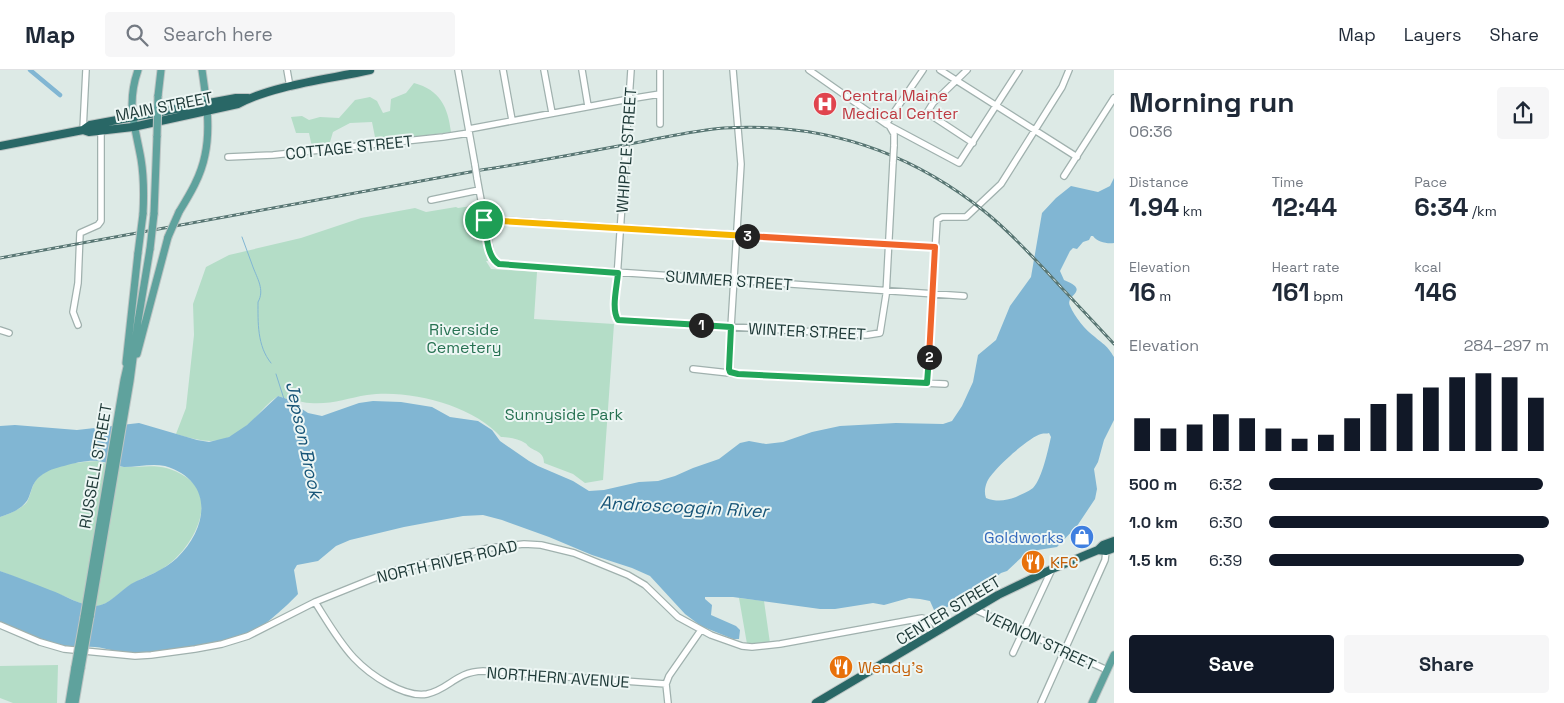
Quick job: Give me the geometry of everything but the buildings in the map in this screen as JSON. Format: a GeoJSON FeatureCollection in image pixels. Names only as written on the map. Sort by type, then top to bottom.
{"type":"FeatureCollection","features":[{"type":"Feature","properties":{"kind":"highway","name":"MAIN STREET"},"geometry":{"type":"LineString","coordinates":[[0,146],[83,130],[90,125],[133,127],[236,98],[250,98],[290,87],[370,70]]}},
{"type":"Feature","properties":{"kind":"highway","name":"MAIN STREET"},"geometry":{"type":"LineString","coordinates":[[101,127],[132,118],[207,107]]}},
{"type":"Feature","properties":{"kind":"highway","name":"CENTER STREET"},"geometry":{"type":"LineString","coordinates":[[816,703],[1013,587],[1052,568],[1106,550],[1103,545],[1114,542]]}},
{"type":"Feature","properties":{"kind":"main road"},"geometry":{"type":"LineString","coordinates":[[126,385],[142,214],[141,160],[132,118],[133,88],[138,70]]}},
{"type":"Feature","properties":{"kind":"main road"},"geometry":{"type":"LineString","coordinates":[[126,385],[161,257],[168,237],[197,179],[205,157],[208,134],[207,107],[202,70]]}},
{"type":"Feature","properties":{"kind":"main road","name":"RUSSELL STREET"},"geometry":{"type":"LineString","coordinates":[[78,668],[150,249],[154,214],[158,96],[161,71]]}},
{"type":"Feature","properties":{"kind":"main road"},"geometry":{"type":"LineString","coordinates":[[1092,703],[1114,655]]}},
{"type":"Feature","properties":{"kind":"main road"},"geometry":{"type":"LineString","coordinates":[[69,703],[78,668]]}},
{"type":"Feature","properties":{"kind":"main road"},"geometry":{"type":"LineString","coordinates":[[75,703],[78,668]]}},
{"type":"Feature","properties":{"kind":"street"},"geometry":{"type":"LineString","coordinates":[[83,130],[86,70]]}},
{"type":"Feature","properties":{"kind":"street"},"geometry":{"type":"LineString","coordinates":[[287,70],[290,87]]}},
{"type":"Feature","properties":{"kind":"street"},"geometry":{"type":"LineString","coordinates":[[458,70],[484,220],[935,247]]}},
{"type":"Feature","properties":{"kind":"street"},"geometry":{"type":"LineString","coordinates":[[503,70],[512,120]]}},
{"type":"Feature","properties":{"kind":"street"},"geometry":{"type":"LineString","coordinates":[[544,70],[552,113]]}},
{"type":"Feature","properties":{"kind":"street"},"geometry":{"type":"LineString","coordinates":[[582,70],[588,106]]}},
{"type":"Feature","properties":{"kind":"street","name":"WHIPPLE STREET"},"geometry":{"type":"LineString","coordinates":[[617,319],[615,308],[631,70]]}},
{"type":"Feature","properties":{"kind":"street"},"geometry":{"type":"LineString","coordinates":[[660,70],[660,124]]}},
{"type":"Feature","properties":{"kind":"street"},"geometry":{"type":"LineString","coordinates":[[730,372],[741,158],[733,70]]}},
{"type":"Feature","properties":{"kind":"street"},"geometry":{"type":"LineString","coordinates":[[810,70],[886,124],[959,163],[1019,70]]}},
{"type":"Feature","properties":{"kind":"street"},"geometry":{"type":"LineString","coordinates":[[886,124],[924,70]]}},
{"type":"Feature","properties":{"kind":"street"},"geometry":{"type":"LineString","coordinates":[[940,70],[1077,157]]}},
{"type":"Feature","properties":{"kind":"street"},"geometry":{"type":"LineString","coordinates":[[967,70],[933,103],[928,112],[973,143]]}},
{"type":"Feature","properties":{"kind":"street"},"geometry":{"type":"LineString","coordinates":[[927,383],[935,247],[939,218],[963,218],[978,207],[1001,184],[1062,87],[1069,70]]}},
{"type":"Feature","properties":{"kind":"street","name":"COTTAGE STREET"},"geometry":{"type":"LineString","coordinates":[[228,157],[290,153],[443,137],[512,120],[660,94]]}},
{"type":"Feature","properties":{"kind":"street"},"geometry":{"type":"LineString","coordinates":[[1064,176],[1114,98]]}},
{"type":"Feature","properties":{"kind":"street"},"geometry":{"type":"LineString","coordinates":[[886,124],[893,131],[894,146],[886,290]]}},
{"type":"Feature","properties":{"kind":"street"},"geometry":{"type":"LineString","coordinates":[[78,325],[73,312],[78,283],[80,234],[98,225],[101,221],[101,127]]}},
{"type":"Feature","properties":{"kind":"street"},"geometry":{"type":"LineString","coordinates":[[431,200],[479,190]]}},
{"type":"Feature","properties":{"kind":"street","name":"SUMMER STREET"},"geometry":{"type":"LineString","coordinates":[[484,220],[491,255],[495,262],[505,265],[964,296]]}},
{"type":"Feature","properties":{"kind":"street","name":"WINTER STREET"},"geometry":{"type":"LineString","coordinates":[[617,319],[620,321],[878,334],[881,331],[886,290]]}},
{"type":"Feature","properties":{"kind":"street"},"geometry":{"type":"LineString","coordinates":[[0,330],[9,333]]}},
{"type":"Feature","properties":{"kind":"street"},"geometry":{"type":"LineString","coordinates":[[693,369],[747,375],[945,384]]}},
{"type":"Feature","properties":{"kind":"street","name":"NORTH RIVER ROAD"},"geometry":{"type":"LineString","coordinates":[[0,625],[40,642],[58,647],[135,656],[152,656],[208,647],[237,640],[315,602],[369,579],[403,568],[509,545],[538,544],[582,556],[633,578],[645,585],[678,617],[729,643],[752,648],[922,618],[929,619],[936,624],[938,632]]}},
{"type":"Feature","properties":{"kind":"street"},"geometry":{"type":"LineString","coordinates":[[1041,703],[1105,560],[1106,550]]}},
{"type":"Feature","properties":{"kind":"street"},"geometry":{"type":"LineString","coordinates":[[1013,653],[1052,568]]}},
{"type":"Feature","properties":{"kind":"street","name":"NORTHERN AVENUE"},"geometry":{"type":"LineString","coordinates":[[315,602],[355,659],[378,677],[408,694],[429,694],[464,674],[483,671],[666,684]]}},
{"type":"Feature","properties":{"kind":"street","name":"VERNON STREET"},"geometry":{"type":"LineString","coordinates":[[974,609],[1107,670]]}},
{"type":"Feature","properties":{"kind":"street"},"geometry":{"type":"LineString","coordinates":[[668,703],[666,684],[669,676],[702,630]]}},
{"type":"Feature","properties":{"kind":"green space"},"geometry":{"type":"Polygon","coordinates":[[[414,83],[430,90],[441,101],[448,115],[451,132],[376,142],[372,122],[350,123],[333,132],[330,142],[312,147],[309,133],[296,133],[291,117],[302,116],[309,120],[320,117],[339,118],[355,100],[370,97],[377,101],[383,113],[390,111],[391,99],[406,93],[414,83]]]}},
{"type":"Feature","properties":{"kind":"green space"},"geometry":{"type":"Polygon","coordinates":[[[478,205],[488,261],[486,261],[491,269],[537,272],[534,319],[614,324],[603,480],[585,483],[573,474],[544,463],[541,454],[526,443],[513,438],[501,437],[474,416],[457,408],[421,397],[384,394],[367,395],[332,402],[306,403],[295,400],[293,394],[287,399],[278,396],[245,427],[227,438],[209,441],[176,434],[186,408],[194,335],[193,304],[206,267],[229,255],[301,238],[361,218],[415,208],[426,212],[478,205]]]}},
{"type":"Feature","properties":{"kind":"green space"},"geometry":{"type":"Polygon","coordinates":[[[98,461],[121,467],[163,467],[178,472],[196,486],[201,497],[199,522],[194,534],[178,556],[164,567],[134,583],[110,601],[97,606],[79,602],[0,571],[0,517],[24,505],[36,480],[48,470],[73,463],[98,461]]]}},
{"type":"Feature","properties":{"kind":"green space"},"geometry":{"type":"Polygon","coordinates":[[[739,598],[764,601],[770,643],[747,644],[739,598]]]}},
{"type":"Feature","properties":{"kind":"green space"},"geometry":{"type":"Polygon","coordinates":[[[58,665],[57,703],[13,703],[0,698],[0,666],[58,665]]]}},
{"type":"Feature","properties":{"kind":"water","name":"Androscoggin River"},"geometry":{"type":"Polygon","coordinates":[[[1114,178],[1114,243],[1102,242],[1091,236],[1089,240],[1083,242],[1077,249],[1073,248],[1070,251],[1060,271],[1064,280],[1076,287],[1077,290],[1069,302],[1075,314],[1084,327],[1114,357],[1114,420],[1104,440],[1094,469],[1097,489],[1095,499],[1077,526],[1057,547],[1038,550],[1023,556],[1007,571],[960,596],[942,613],[934,610],[930,601],[909,598],[884,605],[873,603],[835,609],[820,609],[733,597],[705,597],[712,605],[711,615],[736,626],[740,630],[739,639],[733,639],[701,626],[685,614],[650,576],[549,537],[483,515],[463,516],[404,527],[350,540],[336,546],[318,561],[297,565],[294,570],[298,594],[273,618],[258,629],[245,637],[233,641],[174,652],[132,654],[104,648],[53,645],[33,638],[0,622],[0,571],[90,606],[101,605],[131,584],[172,563],[187,546],[195,533],[200,520],[201,506],[199,494],[192,482],[181,473],[165,466],[124,467],[90,461],[68,465],[45,473],[34,483],[24,505],[0,517],[0,426],[15,425],[77,430],[139,423],[209,442],[229,437],[247,425],[278,396],[287,399],[308,413],[322,416],[359,403],[373,401],[401,402],[432,407],[450,417],[478,421],[492,430],[500,441],[529,461],[573,481],[589,491],[604,490],[639,482],[658,481],[675,476],[719,459],[740,443],[749,441],[766,444],[783,442],[812,432],[840,426],[896,423],[943,424],[952,421],[962,406],[973,382],[978,355],[996,340],[1010,306],[1031,277],[1042,213],[1071,186],[1098,192],[1110,186],[1114,178]],[[1049,433],[1035,436],[1003,462],[987,482],[986,498],[1008,499],[1033,488],[1042,471],[1051,437],[1049,433]]]}},
{"type":"Feature","properties":{"kind":"pier"},"geometry":{"type":"Polygon","coordinates":[[[1033,256],[1074,299],[1073,301],[1031,257],[1033,256]]]}},
{"type":"Feature","properties":{"kind":"waterway","name":"Jepson Brook"},"geometry":{"type":"LineString","coordinates":[[30,70],[60,95]]}},
{"type":"Feature","properties":{"kind":"waterway","name":"Jepson Brook"},"geometry":{"type":"LineString","coordinates":[[242,237],[260,284],[261,293],[258,302],[259,334],[263,349],[271,363]]}},
{"type":"Feature","properties":{"kind":"waterway","name":"Jepson Brook"},"geometry":{"type":"LineString","coordinates":[[276,374],[284,399]]}},
{"type":"Feature","properties":{"kind":"railway"},"geometry":{"type":"LineString","coordinates":[[0,258],[694,132],[724,128],[760,127],[795,130],[829,136],[862,145],[894,157],[925,172],[955,190],[984,211],[1009,233],[1114,344]]}},
{"type":"Feature","properties":{"kind":"place","name":"Central Maine Medical Center"},"geometry":{"type":"Point","coordinates":[825,104]}},
{"type":"Feature","properties":{"kind":"place","name":"Goldworks"},"geometry":{"type":"Point","coordinates":[1082,537]}},
{"type":"Feature","properties":{"kind":"place","name":"KFC"},"geometry":{"type":"Point","coordinates":[1033,562]}},
{"type":"Feature","properties":{"kind":"place","name":"Wendy's"},"geometry":{"type":"Point","coordinates":[841,667]}},
{"type":"Feature","properties":{"kind":"route"},"geometry":{"type":"LineString","coordinates":[[484,220],[935,247],[927,383],[836,380],[732,373],[729,369],[731,327],[620,321],[615,315],[618,273],[560,270],[496,263],[491,255],[484,220]]}},
{"type":"Feature","properties":{"kind":"park label","name":"Riverside Cemetery"},"geometry":{"type":"Point","coordinates":[464,338]}},
{"type":"Feature","properties":{"kind":"park label","name":"Sunnyside Park"},"geometry":{"type":"Point","coordinates":[564,414]}}]}
